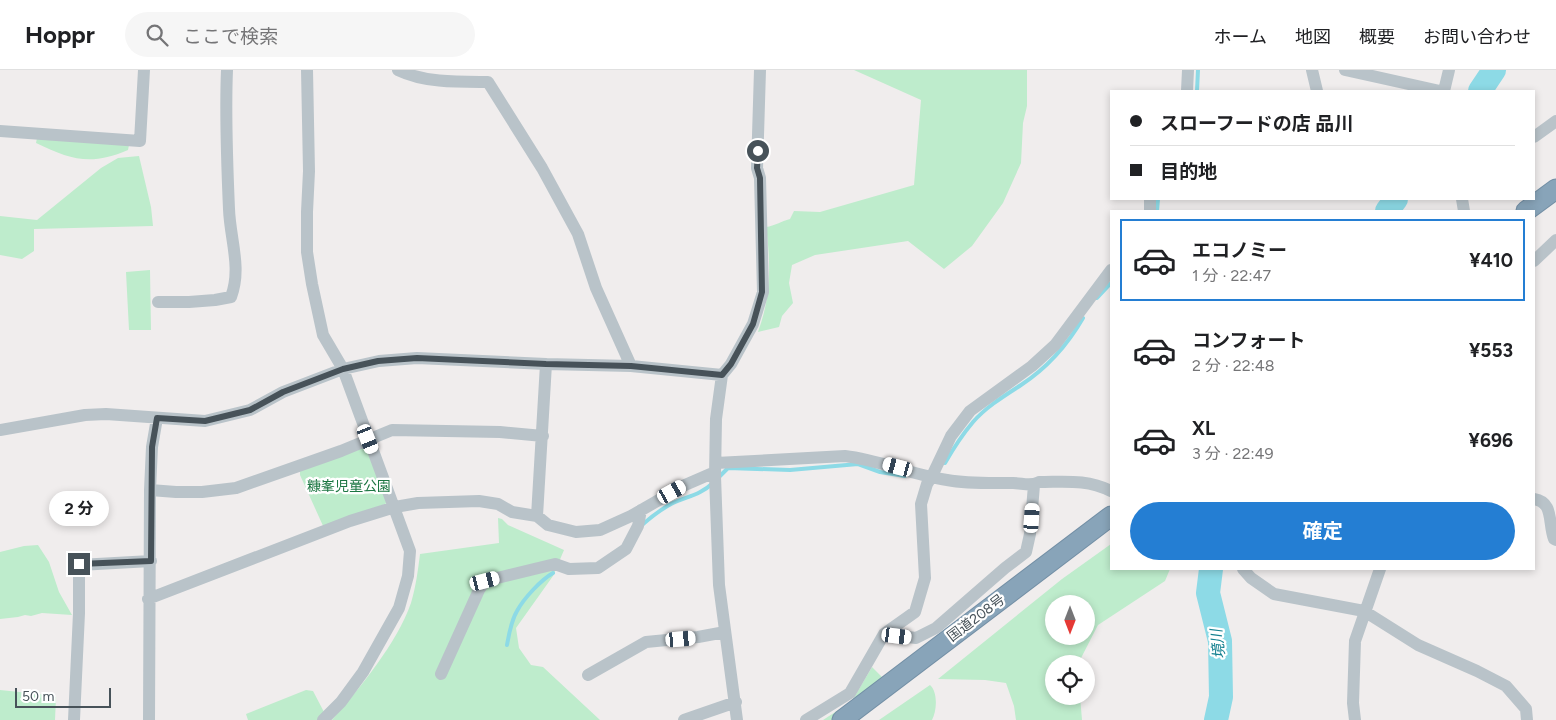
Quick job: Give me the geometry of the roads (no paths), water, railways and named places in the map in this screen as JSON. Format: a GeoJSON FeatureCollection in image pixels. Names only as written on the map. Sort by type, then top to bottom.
{"type":"FeatureCollection","features":[{"type":"Feature","properties":{"kind":"highway"},"geometry":{"type":"LineString","coordinates":[[1527,210],[1556,189]]}},
{"type":"Feature","properties":{"kind":"highway","name":"国道208号"},"geometry":{"type":"LineString","coordinates":[[842,720],[1110,517]]}},
{"type":"Feature","properties":{"kind":"street"},"geometry":{"type":"LineString","coordinates":[[0,131],[140,141],[144,70]]}},
{"type":"Feature","properties":{"kind":"street"},"geometry":{"type":"LineString","coordinates":[[158,302],[215,300],[231,297],[235,286],[237,269],[229,211],[227,70]]}},
{"type":"Feature","properties":{"kind":"street"},"geometry":{"type":"LineString","coordinates":[[307,70],[309,144],[307,252],[312,284],[323,335],[343,369],[410,551],[408,576],[400,608],[363,672],[341,702],[323,720]]}},
{"type":"Feature","properties":{"kind":"street"},"geometry":{"type":"LineString","coordinates":[[398,70],[457,82],[488,82],[542,168],[578,234],[596,288],[631,366]]}},
{"type":"Feature","properties":{"kind":"street"},"geometry":{"type":"LineString","coordinates":[[737,720],[719,585],[715,493],[716,419],[722,375],[731,364],[753,324],[762,292],[760,178],[757,168],[760,70]]}},
{"type":"Feature","properties":{"kind":"street"},"geometry":{"type":"LineString","coordinates":[[1187,90],[1188,70]]}},
{"type":"Feature","properties":{"kind":"street"},"geometry":{"type":"LineString","coordinates":[[1312,70],[1317,90]]}},
{"type":"Feature","properties":{"kind":"street"},"geometry":{"type":"LineString","coordinates":[[1345,70],[1437,90]]}},
{"type":"Feature","properties":{"kind":"street"},"geometry":{"type":"LineString","coordinates":[[1442,90],[1449,70]]}},
{"type":"Feature","properties":{"kind":"street"},"geometry":{"type":"LineString","coordinates":[[1536,132],[1556,121]]}},
{"type":"Feature","properties":{"kind":"street"},"geometry":{"type":"LineString","coordinates":[[1535,260],[1556,240]]}},
{"type":"Feature","properties":{"kind":"street"},"geometry":{"type":"LineString","coordinates":[[806,720],[850,693],[884,634],[915,612],[924,578],[922,504],[927,484],[951,436],[970,411],[1032,366],[1055,345],[1110,271]]}},
{"type":"Feature","properties":{"kind":"street"},"geometry":{"type":"LineString","coordinates":[[0,430],[85,415],[106,414],[205,421],[250,410],[283,392],[343,369],[378,361],[417,358],[631,366],[722,375]]}},
{"type":"Feature","properties":{"kind":"street"},"geometry":{"type":"LineString","coordinates":[[537,516],[546,364]]}},
{"type":"Feature","properties":{"kind":"street"},"geometry":{"type":"LineString","coordinates":[[149,720],[148,599],[151,561],[150,490],[152,447],[157,418]]}},
{"type":"Feature","properties":{"kind":"street"},"geometry":{"type":"LineString","coordinates":[[150,490],[184,492],[236,488],[341,451],[392,430],[500,432],[543,436]]}},
{"type":"Feature","properties":{"kind":"street"},"geometry":{"type":"LineString","coordinates":[[148,599],[333,527],[395,507],[418,503],[479,501],[498,504],[512,512],[537,516],[548,525],[576,532],[600,530],[715,470],[845,456],[864,458],[946,480],[987,484],[1015,483],[1034,485],[1039,482],[1083,481],[1098,484],[1110,490]]}},
{"type":"Feature","properties":{"kind":"street"},"geometry":{"type":"LineString","coordinates":[[884,634],[916,638],[936,628],[1026,552],[1030,534],[1034,485]]}},
{"type":"Feature","properties":{"kind":"street"},"geometry":{"type":"LineString","coordinates":[[1535,499],[1541,500],[1547,506],[1550,530],[1556,540]]}},
{"type":"Feature","properties":{"kind":"street"},"geometry":{"type":"LineString","coordinates":[[441,674],[479,590],[485,581],[555,564],[569,569],[598,568],[626,549],[638,526],[641,510]]}},
{"type":"Feature","properties":{"kind":"street"},"geometry":{"type":"LineString","coordinates":[[74,720],[79,613],[79,564],[151,561]]}},
{"type":"Feature","properties":{"kind":"street"},"geometry":{"type":"LineString","coordinates":[[1244,570],[1251,578],[1274,594],[1364,611],[1418,646],[1477,671],[1506,686],[1526,709],[1527,720]]}},
{"type":"Feature","properties":{"kind":"street"},"geometry":{"type":"LineString","coordinates":[[1355,720],[1353,703],[1355,641],[1380,570]]}},
{"type":"Feature","properties":{"kind":"street"},"geometry":{"type":"LineString","coordinates":[[588,675],[646,642],[698,637],[725,632]]}},
{"type":"Feature","properties":{"kind":"street"},"geometry":{"type":"LineString","coordinates":[[684,720],[736,702]]}},
{"type":"Feature","properties":{"kind":"waterway"},"geometry":{"type":"LineString","coordinates":[[1197,90],[1198,70]]}},
{"type":"Feature","properties":{"kind":"waterway","name":"境川"},"geometry":{"type":"LineString","coordinates":[[1481,90],[1494,70]]}},
{"type":"Feature","properties":{"kind":"waterway"},"geometry":{"type":"LineString","coordinates":[[1157,210],[1158,200]]}},
{"type":"Feature","properties":{"kind":"waterway","name":"境川"},"geometry":{"type":"LineString","coordinates":[[1388,210],[1395,200]]}},
{"type":"Feature","properties":{"kind":"waterway"},"geometry":{"type":"LineString","coordinates":[[1097,298],[1110,284]]}},
{"type":"Feature","properties":{"kind":"waterway"},"geometry":{"type":"LineString","coordinates":[[945,463],[961,437],[978,417],[1048,363],[1064,346],[1083,318]]}},
{"type":"Feature","properties":{"kind":"waterway"},"geometry":{"type":"LineString","coordinates":[[718,478],[728,468],[790,470],[858,464],[880,472],[905,476]]}},
{"type":"Feature","properties":{"kind":"waterway"},"geometry":{"type":"LineString","coordinates":[[642,525],[667,506],[698,493],[713,483]]}},
{"type":"Feature","properties":{"kind":"waterway","name":"境川"},"geometry":{"type":"LineString","coordinates":[[1211,570],[1208,593],[1220,641],[1221,697],[1216,720]]}},
{"type":"Feature","properties":{"kind":"waterway"},"geometry":{"type":"LineString","coordinates":[[507,645],[512,623],[520,606],[528,595],[553,573]]}},
{"type":"Feature","properties":{"kind":"park label","name":"糠峯児童公園"},"geometry":{"type":"Point","coordinates":[349,486]}}]}
